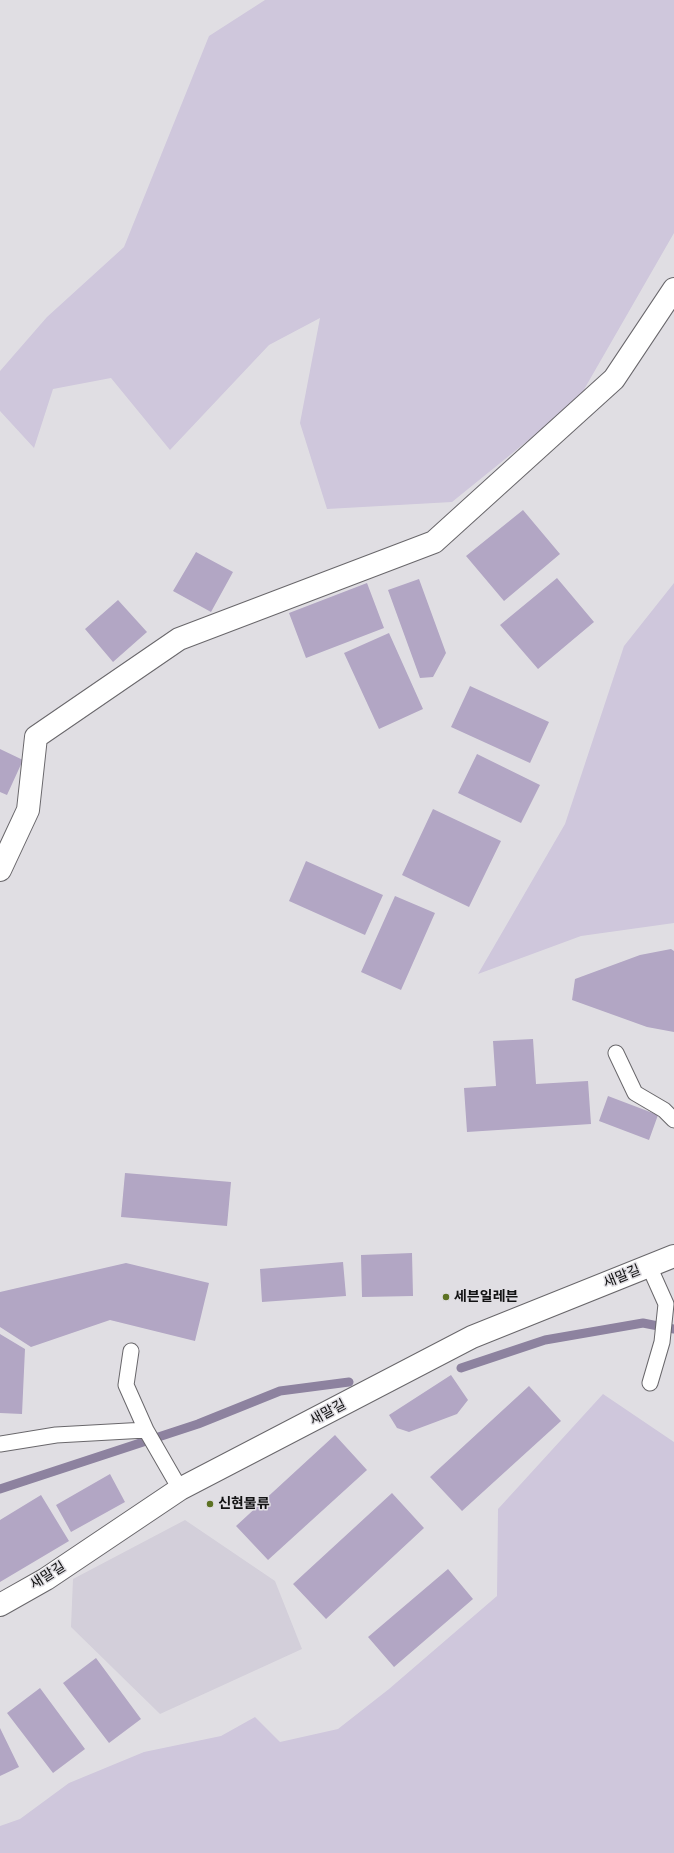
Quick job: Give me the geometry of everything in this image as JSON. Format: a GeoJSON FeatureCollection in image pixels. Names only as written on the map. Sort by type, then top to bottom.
{"type":"FeatureCollection","features":[{"type":"Feature","properties":{"kind":"street"},"geometry":{"type":"LineString","coordinates":[[0,870],[28,810],[36,737],[179,639],[434,542],[614,379],[674,289]]}},
{"type":"Feature","properties":{"kind":"street","name":"새말길"},"geometry":{"type":"LineString","coordinates":[[0,1605],[46,1579],[180,1489],[472,1337],[674,1256]]}},
{"type":"Feature","properties":{"kind":"lane"},"geometry":{"type":"LineString","coordinates":[[616,1053],[636,1093],[664,1110],[674,1120]]}},
{"type":"Feature","properties":{"kind":"lane"},"geometry":{"type":"LineString","coordinates":[[649,1266],[666,1304],[662,1342],[650,1383]]}},
{"type":"Feature","properties":{"kind":"lane"},"geometry":{"type":"LineString","coordinates":[[131,1351],[126,1385],[147,1431],[180,1489]]}},
{"type":"Feature","properties":{"kind":"lane"},"geometry":{"type":"LineString","coordinates":[[0,1444],[56,1435],[147,1431]]}},
{"type":"Feature","properties":{"kind":"shaded area"},"geometry":{"type":"Polygon","coordinates":[[[265,0],[674,0],[674,233],[578,400],[452,502],[327,509],[300,423],[320,318],[269,345],[170,450],[111,378],[53,389],[34,448],[0,411],[0,371],[47,317],[124,247],[209,36],[265,0]]]}},
{"type":"Feature","properties":{"kind":"shaded area"},"geometry":{"type":"Polygon","coordinates":[[[674,583],[674,923],[581,936],[478,974],[565,824],[624,646],[674,583]]]}},
{"type":"Feature","properties":{"kind":"shaded area"},"geometry":{"type":"Polygon","coordinates":[[[603,1394],[674,1442],[674,1853],[0,1853],[0,1826],[20,1819],[69,1783],[144,1752],[221,1736],[255,1717],[280,1742],[338,1729],[389,1689],[497,1596],[498,1509],[603,1394]]]}},
{"type":"Feature","properties":{"kind":"shaded area"},"geometry":{"type":"Polygon","coordinates":[[[185,1520],[275,1581],[302,1649],[160,1714],[71,1627],[73,1579],[185,1520]]]}},
{"type":"Feature","properties":{"kind":"building"},"geometry":{"type":"Polygon","coordinates":[[[523,510],[560,554],[504,601],[466,556],[523,510]]]}},
{"type":"Feature","properties":{"kind":"building"},"geometry":{"type":"Polygon","coordinates":[[[196,552],[233,572],[211,612],[173,591],[196,552]]]}},
{"type":"Feature","properties":{"kind":"building"},"geometry":{"type":"Polygon","coordinates":[[[557,578],[594,622],[538,669],[500,625],[557,578]]]}},
{"type":"Feature","properties":{"kind":"building"},"geometry":{"type":"Polygon","coordinates":[[[419,579],[446,653],[433,677],[420,678],[388,590],[419,579]]]}},
{"type":"Feature","properties":{"kind":"building"},"geometry":{"type":"Polygon","coordinates":[[[367,583],[384,628],[306,658],[289,613],[367,583]]]}},
{"type":"Feature","properties":{"kind":"building"},"geometry":{"type":"Polygon","coordinates":[[[118,600],[147,632],[113,662],[85,629],[118,600]]]}},
{"type":"Feature","properties":{"kind":"building"},"geometry":{"type":"Polygon","coordinates":[[[389,633],[423,709],[379,729],[344,653],[389,633]]]}},
{"type":"Feature","properties":{"kind":"building"},"geometry":{"type":"Polygon","coordinates":[[[470,686],[549,722],[530,763],[451,727],[470,686]]]}},
{"type":"Feature","properties":{"kind":"building"},"geometry":{"type":"Polygon","coordinates":[[[0,749],[23,760],[7,795],[0,792],[0,749]]]}},
{"type":"Feature","properties":{"kind":"building"},"geometry":{"type":"Polygon","coordinates":[[[477,754],[540,785],[521,823],[458,793],[477,754]]]}},
{"type":"Feature","properties":{"kind":"building"},"geometry":{"type":"Polygon","coordinates":[[[433,809],[501,841],[469,907],[402,875],[433,809]]]}},
{"type":"Feature","properties":{"kind":"building"},"geometry":{"type":"Polygon","coordinates":[[[306,861],[383,895],[365,935],[289,901],[306,861]]]}},
{"type":"Feature","properties":{"kind":"building"},"geometry":{"type":"Polygon","coordinates":[[[395,896],[435,913],[401,990],[361,972],[395,896]]]}},
{"type":"Feature","properties":{"kind":"building"},"geometry":{"type":"Polygon","coordinates":[[[671,949],[674,951],[674,1032],[647,1027],[572,1000],[575,979],[640,955],[671,949]]]}},
{"type":"Feature","properties":{"kind":"building"},"geometry":{"type":"Polygon","coordinates":[[[533,1039],[536,1084],[588,1081],[591,1124],[467,1132],[464,1088],[496,1086],[493,1041],[533,1039]]]}},
{"type":"Feature","properties":{"kind":"building"},"geometry":{"type":"Polygon","coordinates":[[[608,1096],[658,1115],[649,1140],[599,1121],[608,1096]]]}},
{"type":"Feature","properties":{"kind":"building"},"geometry":{"type":"Polygon","coordinates":[[[125,1173],[231,1182],[227,1226],[121,1217],[125,1173]]]}},
{"type":"Feature","properties":{"kind":"building"},"geometry":{"type":"Polygon","coordinates":[[[412,1253],[413,1296],[362,1297],[361,1255],[412,1253]]]}},
{"type":"Feature","properties":{"kind":"building"},"geometry":{"type":"Polygon","coordinates":[[[343,1262],[346,1296],[262,1302],[260,1269],[343,1262]]]}},
{"type":"Feature","properties":{"kind":"building"},"geometry":{"type":"Polygon","coordinates":[[[126,1263],[209,1283],[195,1341],[110,1320],[31,1347],[0,1327],[0,1292],[126,1263]]]}},
{"type":"Feature","properties":{"kind":"building"},"geometry":{"type":"Polygon","coordinates":[[[0,1334],[25,1349],[22,1414],[0,1413],[0,1334]]]}},
{"type":"Feature","properties":{"kind":"building"},"geometry":{"type":"Polygon","coordinates":[[[451,1375],[468,1400],[457,1414],[409,1432],[397,1428],[389,1415],[451,1375]]]}},
{"type":"Feature","properties":{"kind":"building"},"geometry":{"type":"Polygon","coordinates":[[[529,1386],[561,1421],[462,1511],[430,1477],[529,1386]]]}},
{"type":"Feature","properties":{"kind":"building"},"geometry":{"type":"Polygon","coordinates":[[[335,1435],[367,1470],[268,1560],[236,1526],[335,1435]]]}},
{"type":"Feature","properties":{"kind":"building"},"geometry":{"type":"Polygon","coordinates":[[[110,1474],[125,1502],[71,1532],[56,1505],[110,1474]]]}},
{"type":"Feature","properties":{"kind":"building"},"geometry":{"type":"Polygon","coordinates":[[[392,1493],[424,1528],[326,1619],[293,1584],[392,1493]]]}},
{"type":"Feature","properties":{"kind":"building"},"geometry":{"type":"Polygon","coordinates":[[[41,1495],[69,1541],[0,1582],[0,1520],[41,1495]]]}},
{"type":"Feature","properties":{"kind":"building"},"geometry":{"type":"Polygon","coordinates":[[[448,1569],[473,1599],[394,1667],[368,1637],[448,1569]]]}},
{"type":"Feature","properties":{"kind":"building"},"geometry":{"type":"Polygon","coordinates":[[[96,1658],[141,1719],[109,1743],[63,1683],[96,1658]]]}},
{"type":"Feature","properties":{"kind":"building"},"geometry":{"type":"Polygon","coordinates":[[[40,1688],[85,1749],[53,1773],[7,1713],[40,1688]]]}},
{"type":"Feature","properties":{"kind":"building"},"geometry":{"type":"Polygon","coordinates":[[[0,1728],[19,1767],[0,1776],[0,1728]]]}},
{"type":"Feature","properties":{"kind":"waterway"},"geometry":{"type":"LineString","coordinates":[[461,1368],[545,1340],[643,1323],[674,1329]]}},
{"type":"Feature","properties":{"kind":"waterway"},"geometry":{"type":"LineString","coordinates":[[0,1489],[198,1424],[280,1391],[349,1382]]}},
{"type":"Feature","properties":{"kind":"place","name":"세븐일레븐"},"geometry":{"type":"Point","coordinates":[446,1297]}},
{"type":"Feature","properties":{"kind":"place","name":"신현물류"},"geometry":{"type":"Point","coordinates":[210,1504]}}]}
